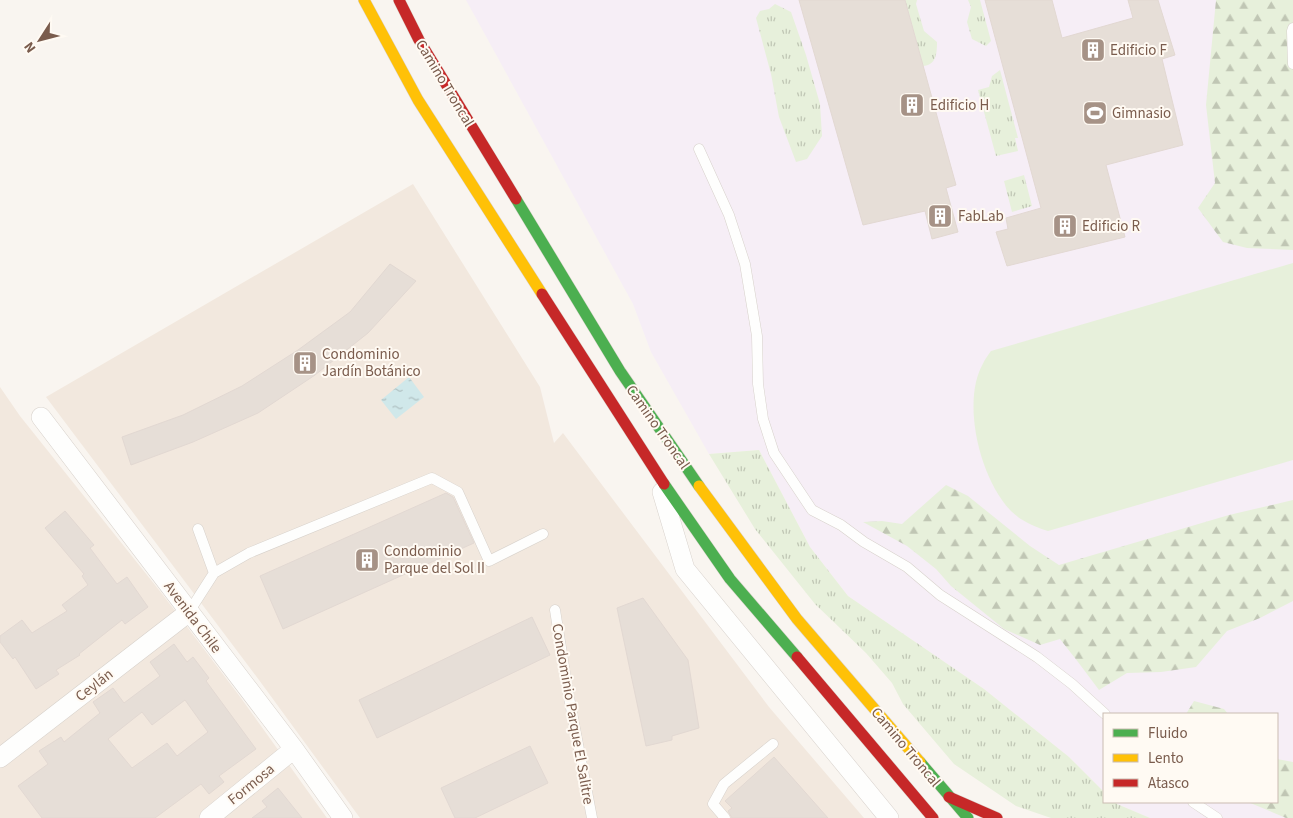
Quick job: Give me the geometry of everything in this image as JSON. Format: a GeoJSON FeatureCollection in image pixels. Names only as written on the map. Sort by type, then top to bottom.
{"type":"FeatureCollection","features":[{"type":"Feature","properties":{"kind":"main road","name":"Camino Troncal"},"geometry":{"type":"LineString","coordinates":[[364,0],[418,100],[657,474],[730,579],[933,818]]}},
{"type":"Feature","properties":{"kind":"main road","name":"Camino Troncal"},"geometry":{"type":"LineString","coordinates":[[399,0],[418,40],[620,371],[712,505],[797,619],[968,818]]}},
{"type":"Feature","properties":{"kind":"main road"},"geometry":{"type":"LineString","coordinates":[[949,797],[997,818]]}},
{"type":"Feature","properties":{"kind":"street","name":"Avenida Chile"},"geometry":{"type":"LineString","coordinates":[[41,418],[294,749],[343,818]]}},
{"type":"Feature","properties":{"kind":"street","name":"Camino Troncal"},"geometry":{"type":"LineString","coordinates":[[657,474],[685,569],[889,818]]}},
{"type":"Feature","properties":{"kind":"street","name":"Ceylán"},"geometry":{"type":"LineString","coordinates":[[0,758],[188,612]]}},
{"type":"Feature","properties":{"kind":"street","name":"Formosa"},"geometry":{"type":"LineString","coordinates":[[209,818],[294,749]]}},
{"type":"Feature","properties":{"kind":"lane"},"geometry":{"type":"LineString","coordinates":[[1293,28],[1293,64]]}},
{"type":"Feature","properties":{"kind":"lane"},"geometry":{"type":"LineString","coordinates":[[699,150],[729,216],[745,264],[757,336],[758,384],[763,419],[774,453],[812,510],[907,567],[940,595],[1037,657],[1072,684],[1104,713]]}},
{"type":"Feature","properties":{"kind":"lane"},"geometry":{"type":"LineString","coordinates":[[188,612],[214,573],[249,553],[432,478],[458,492],[489,561],[543,534]]}},
{"type":"Feature","properties":{"kind":"lane"},"geometry":{"type":"LineString","coordinates":[[198,529],[214,573]]}},
{"type":"Feature","properties":{"kind":"lane","name":"Condominio Parque El Salitre"},"geometry":{"type":"LineString","coordinates":[[555,610],[568,692],[592,818]]}},
{"type":"Feature","properties":{"kind":"lane"},"geometry":{"type":"LineString","coordinates":[[725,818],[713,804],[724,784],[773,744]]}},
{"type":"Feature","properties":{"kind":"lane"},"geometry":{"type":"LineString","coordinates":[[1195,803],[1217,818]]}},
{"type":"Feature","properties":{"kind":"shaded area"},"geometry":{"type":"Polygon","coordinates":[[[466,0],[1293,0],[1293,818],[1150,818],[1116,803],[1278,803],[1278,713],[1103,713],[1103,791],[1069,757],[984,689],[848,596],[810,547],[759,450],[709,454],[651,352],[633,304],[466,0]]]}},
{"type":"Feature","properties":{"kind":"shaded area"},"geometry":{"type":"Polygon","coordinates":[[[413,184],[540,387],[554,443],[563,433],[769,707],[864,818],[360,818],[259,680],[46,397],[413,184]]]}},
{"type":"Feature","properties":{"kind":"shaded area"},"geometry":{"type":"Polygon","coordinates":[[[0,387],[20,416],[163,595],[241,698],[327,818],[0,818],[0,387]]]}},
{"type":"Feature","properties":{"kind":"green space"},"geometry":{"type":"Polygon","coordinates":[[[905,0],[917,0],[916,4],[924,31],[937,42],[937,51],[931,64],[923,66],[905,0]]]}},
{"type":"Feature","properties":{"kind":"green space"},"geometry":{"type":"Polygon","coordinates":[[[968,0],[980,0],[991,41],[986,46],[972,39],[967,22],[971,7],[968,0]]]}},
{"type":"Feature","properties":{"kind":"green space"},"geometry":{"type":"Polygon","coordinates":[[[1216,0],[1293,0],[1293,250],[1247,248],[1223,242],[1198,208],[1215,183],[1206,105],[1216,0]]]}},
{"type":"Feature","properties":{"kind":"green space"},"geometry":{"type":"Polygon","coordinates":[[[775,4],[791,12],[820,104],[822,136],[807,159],[796,162],[779,117],[771,74],[756,18],[760,11],[769,9],[775,4]]]}},
{"type":"Feature","properties":{"kind":"green space"},"geometry":{"type":"Polygon","coordinates":[[[1000,70],[1018,138],[1015,138],[1018,151],[996,156],[978,90],[989,87],[992,76],[1000,70]]]}},
{"type":"Feature","properties":{"kind":"green space"},"geometry":{"type":"Polygon","coordinates":[[[1024,175],[1032,206],[1012,212],[1004,181],[1024,175]]]}},
{"type":"Feature","properties":{"kind":"green space"},"geometry":{"type":"Polygon","coordinates":[[[1293,263],[1293,460],[1048,531],[1028,523],[1011,511],[992,484],[985,468],[976,432],[974,398],[976,382],[982,365],[991,351],[1293,263]]]}},
{"type":"Feature","properties":{"kind":"green space"},"geometry":{"type":"Polygon","coordinates":[[[759,450],[810,547],[848,596],[984,689],[1069,757],[1103,791],[1103,803],[1116,803],[1150,818],[1051,818],[1016,806],[954,764],[903,704],[892,683],[866,653],[815,604],[755,529],[709,454],[759,450]]]}},
{"type":"Feature","properties":{"kind":"green space"},"geometry":{"type":"Polygon","coordinates":[[[946,485],[968,496],[1030,546],[1059,565],[1229,515],[1293,500],[1293,601],[1260,618],[1227,631],[1196,667],[1161,672],[1127,673],[1099,690],[1060,639],[1040,645],[1004,629],[951,586],[936,569],[907,546],[863,522],[882,521],[902,524],[946,485]]]}},
{"type":"Feature","properties":{"kind":"green space"},"geometry":{"type":"Polygon","coordinates":[[[1194,701],[1224,709],[1227,713],[1187,713],[1194,701]]]}},
{"type":"Feature","properties":{"kind":"green space"},"geometry":{"type":"Polygon","coordinates":[[[1278,759],[1293,762],[1293,818],[1286,818],[1250,803],[1278,803],[1278,759]]]}},
{"type":"Feature","properties":{"kind":"water"},"geometry":{"type":"Polygon","coordinates":[[[409,377],[424,397],[396,419],[381,400],[409,377]]]}},
{"type":"Feature","properties":{"kind":"building"},"geometry":{"type":"Polygon","coordinates":[[[799,0],[905,0],[956,185],[946,188],[958,232],[932,239],[925,211],[863,225],[799,0]]]}},
{"type":"Feature","properties":{"kind":"building"},"geometry":{"type":"Polygon","coordinates":[[[985,0],[1052,0],[1062,38],[1133,18],[1128,0],[1158,0],[1175,55],[1162,59],[1183,145],[1106,165],[1125,237],[1007,266],[996,232],[1008,229],[1006,218],[1041,208],[985,0]]]}},
{"type":"Feature","properties":{"kind":"building","name":"Condominio Jardín Botánico"},"geometry":{"type":"Polygon","coordinates":[[[390,264],[416,281],[368,333],[315,375],[258,413],[193,442],[131,465],[122,437],[183,415],[242,386],[298,350],[350,312],[390,264]]]}},
{"type":"Feature","properties":{"kind":"building","name":"Condominio Parque del Sol II"},"geometry":{"type":"Polygon","coordinates":[[[446,493],[453,497],[474,543],[283,629],[260,576],[446,493]]]}},
{"type":"Feature","properties":{"kind":"building"},"geometry":{"type":"Polygon","coordinates":[[[65,511],[94,545],[90,548],[117,584],[127,577],[148,607],[125,624],[122,620],[80,655],[56,670],[59,674],[36,689],[15,657],[13,659],[0,642],[0,636],[22,620],[32,633],[67,611],[62,605],[88,585],[82,576],[84,574],[45,528],[65,511]]]}},
{"type":"Feature","properties":{"kind":"building"},"geometry":{"type":"Polygon","coordinates":[[[643,598],[688,660],[699,728],[672,736],[672,740],[646,746],[617,608],[643,598]]]}},
{"type":"Feature","properties":{"kind":"building"},"geometry":{"type":"Polygon","coordinates":[[[532,617],[550,655],[377,738],[359,700],[532,617]]]}},
{"type":"Feature","properties":{"kind":"building"},"geometry":{"type":"Polygon","coordinates":[[[174,644],[187,662],[193,657],[209,678],[206,681],[256,749],[219,776],[224,782],[209,794],[201,784],[155,818],[42,818],[18,786],[48,764],[39,751],[61,737],[64,742],[100,713],[93,702],[113,688],[124,703],[160,676],[150,662],[174,644]],[[185,700],[152,725],[142,712],[108,739],[132,768],[167,743],[177,756],[208,732],[185,700]]]}},
{"type":"Feature","properties":{"kind":"building"},"geometry":{"type":"Polygon","coordinates":[[[530,746],[548,783],[475,818],[455,818],[441,788],[530,746]]]}},
{"type":"Feature","properties":{"kind":"building"},"geometry":{"type":"Polygon","coordinates":[[[774,757],[828,818],[732,818],[728,811],[732,808],[725,801],[774,757]]]}},
{"type":"Feature","properties":{"kind":"building"},"geometry":{"type":"Polygon","coordinates":[[[278,788],[302,818],[252,818],[267,807],[262,801],[278,788]]]}},
{"type":"Feature","properties":{"kind":"traffic: fast"},"geometry":{"type":"LineString","coordinates":[[516,199],[620,371],[699,486]]}},
{"type":"Feature","properties":{"kind":"traffic: fast"},"geometry":{"type":"LineString","coordinates":[[664,484],[730,579],[797,657]]}},
{"type":"Feature","properties":{"kind":"traffic: fast"},"geometry":{"type":"LineString","coordinates":[[920,762],[968,818]]}},
{"type":"Feature","properties":{"kind":"traffic: slow"},"geometry":{"type":"LineString","coordinates":[[364,0],[418,100],[542,294]]}},
{"type":"Feature","properties":{"kind":"traffic: slow"},"geometry":{"type":"LineString","coordinates":[[699,486],[797,619],[920,762]]}},
{"type":"Feature","properties":{"kind":"traffic: jam"},"geometry":{"type":"LineString","coordinates":[[399,0],[419,40],[516,199]]}},
{"type":"Feature","properties":{"kind":"traffic: jam"},"geometry":{"type":"LineString","coordinates":[[542,294],[664,484]]}},
{"type":"Feature","properties":{"kind":"traffic: jam"},"geometry":{"type":"LineString","coordinates":[[797,657],[933,818]]}},
{"type":"Feature","properties":{"kind":"traffic: jam"},"geometry":{"type":"LineString","coordinates":[[949,797],[997,818]]}},
{"type":"Feature","properties":{"kind":"place","name":"Edificio F"},"geometry":{"type":"Point","coordinates":[1093,50]}},
{"type":"Feature","properties":{"kind":"place","name":"Edificio H"},"geometry":{"type":"Point","coordinates":[912,105]}},
{"type":"Feature","properties":{"kind":"place","name":"Gimnasio"},"geometry":{"type":"Point","coordinates":[1095,113]}},
{"type":"Feature","properties":{"kind":"place","name":"FabLab"},"geometry":{"type":"Point","coordinates":[940,216]}},
{"type":"Feature","properties":{"kind":"place","name":"Edificio R"},"geometry":{"type":"Point","coordinates":[1065,226]}},
{"type":"Feature","properties":{"kind":"place","name":"Condominio Jardín Botánico"},"geometry":{"type":"Point","coordinates":[305,363]}},
{"type":"Feature","properties":{"kind":"place","name":"Condominio Parque del Sol II"},"geometry":{"type":"Point","coordinates":[367,560]}}]}
